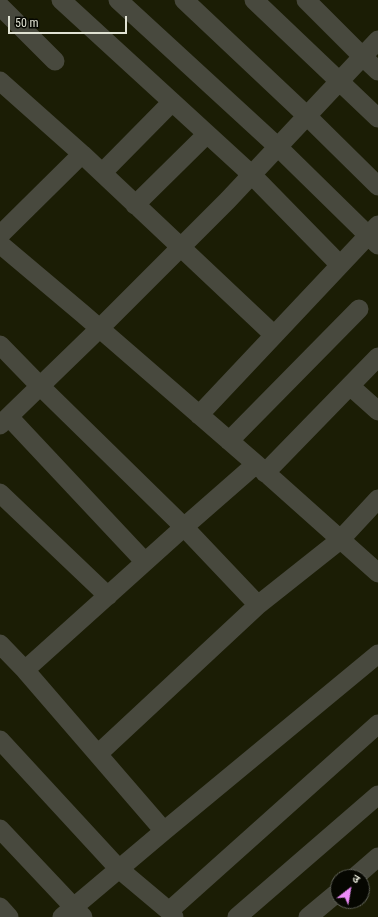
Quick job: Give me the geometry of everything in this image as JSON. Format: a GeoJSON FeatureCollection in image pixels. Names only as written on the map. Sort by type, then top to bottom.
{"type":"FeatureCollection","features":[{"type":"Feature","properties":{"kind":"street"},"geometry":{"type":"LineString","coordinates":[[61,0],[252,175],[340,265]]}},
{"type":"Feature","properties":{"kind":"street"},"geometry":{"type":"LineString","coordinates":[[118,0],[375,235],[340,265],[199,415]]}},
{"type":"Feature","properties":{"kind":"street"},"geometry":{"type":"LineString","coordinates":[[184,0],[307,116],[378,186]]}},
{"type":"Feature","properties":{"kind":"street"},"geometry":{"type":"LineString","coordinates":[[254,0],[378,118]]}},
{"type":"Feature","properties":{"kind":"street"},"geometry":{"type":"LineString","coordinates":[[306,0],[378,71]]}},
{"type":"Feature","properties":{"kind":"street"},"geometry":{"type":"LineString","coordinates":[[0,6],[55,61]]}},
{"type":"Feature","properties":{"kind":"street"},"geometry":{"type":"LineString","coordinates":[[145,562],[4,421],[100,328],[252,175],[378,40]]}},
{"type":"Feature","properties":{"kind":"street"},"geometry":{"type":"LineString","coordinates":[[0,81],[82,154],[274,335]]}},
{"type":"Feature","properties":{"kind":"street"},"geometry":{"type":"LineString","coordinates":[[102,173],[172,102]]}},
{"type":"Feature","properties":{"kind":"street"},"geometry":{"type":"LineString","coordinates":[[135,205],[207,134]]}},
{"type":"Feature","properties":{"kind":"street"},"geometry":{"type":"LineString","coordinates":[[0,235],[82,154]]}},
{"type":"Feature","properties":{"kind":"street"},"geometry":{"type":"LineString","coordinates":[[0,244],[100,328],[378,573]]}},
{"type":"Feature","properties":{"kind":"street"},"geometry":{"type":"LineString","coordinates":[[229,441],[359,309]]}},
{"type":"Feature","properties":{"kind":"street"},"geometry":{"type":"LineString","coordinates":[[0,345],[184,527],[258,605]]}},
{"type":"Feature","properties":{"kind":"street"},"geometry":{"type":"LineString","coordinates":[[25,670],[184,527],[260,469],[350,386],[378,357]]}},
{"type":"Feature","properties":{"kind":"street"},"geometry":{"type":"LineString","coordinates":[[350,386],[378,411]]}},
{"type":"Feature","properties":{"kind":"street"},"geometry":{"type":"LineString","coordinates":[[0,493],[108,596]]}},
{"type":"Feature","properties":{"kind":"street"},"geometry":{"type":"LineString","coordinates":[[98,754],[258,605],[340,540],[378,499]]}},
{"type":"Feature","properties":{"kind":"street"},"geometry":{"type":"LineString","coordinates":[[0,644],[25,670],[164,831]]}},
{"type":"Feature","properties":{"kind":"street"},"geometry":{"type":"LineString","coordinates":[[0,829],[73,914],[119,869],[378,654]]}},
{"type":"Feature","properties":{"kind":"street"},"geometry":{"type":"LineString","coordinates":[[0,740],[119,869],[171,914],[378,724]]}},
{"type":"Feature","properties":{"kind":"street"},"geometry":{"type":"LineString","coordinates":[[236,917],[378,795]]}},
{"type":"Feature","properties":{"kind":"street"},"geometry":{"type":"LineString","coordinates":[[364,869],[378,857]]}},
{"type":"Feature","properties":{"kind":"street"},"geometry":{"type":"LineString","coordinates":[[308,917],[330,899]]}},
{"type":"Feature","properties":{"kind":"street"},"geometry":{"type":"LineString","coordinates":[[0,907],[9,917]]}}]}
